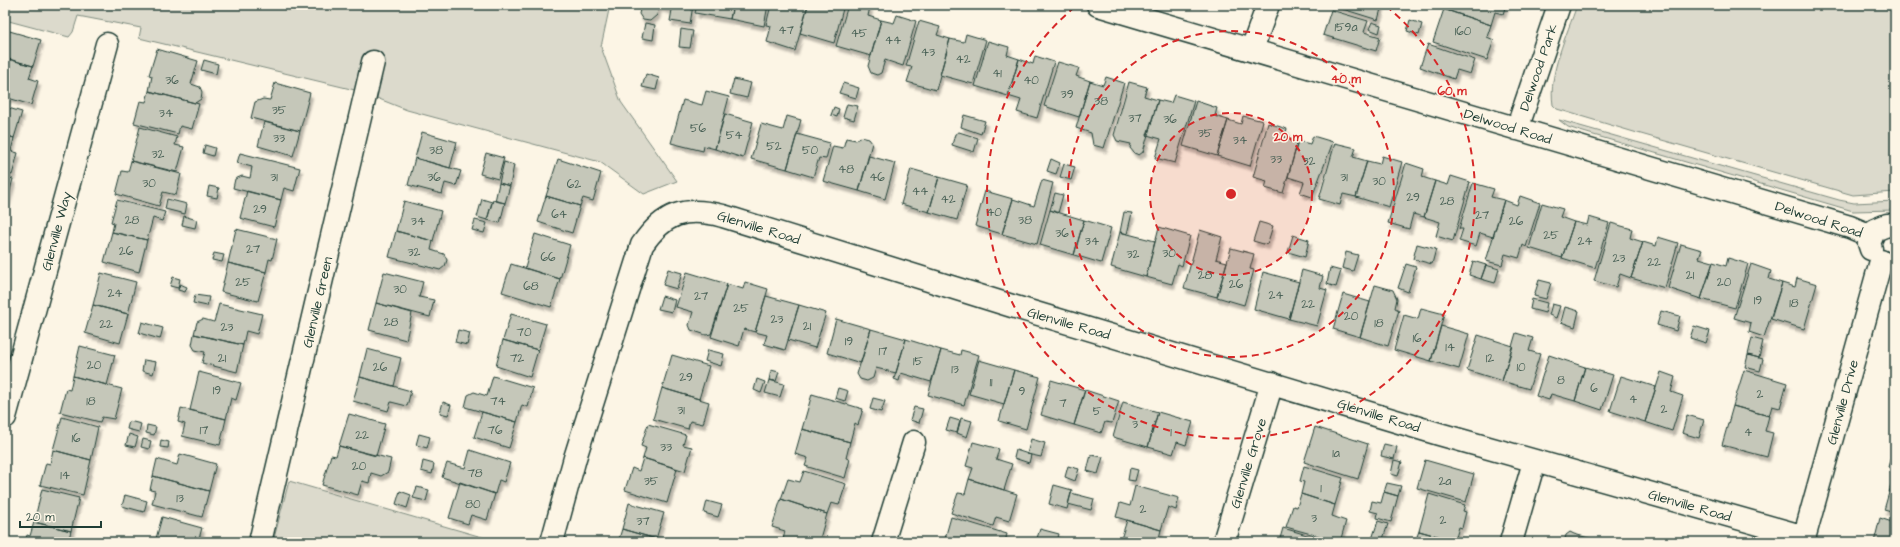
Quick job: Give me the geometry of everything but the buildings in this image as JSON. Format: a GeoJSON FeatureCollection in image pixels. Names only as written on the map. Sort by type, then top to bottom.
{"type":"FeatureCollection","features":[{"type":"Feature","properties":{"kind":"street","name":"Delwood Road"},"geometry":{"type":"LineString","coordinates":[[1098,5],[1252,49],[1850,227],[1871,236]]}},
{"type":"Feature","properties":{"kind":"street"},"geometry":{"type":"LineString","coordinates":[[1252,49],[1268,5]]}},
{"type":"Feature","properties":{"kind":"street","name":"Delwood Park"},"geometry":{"type":"LineString","coordinates":[[1517,129],[1559,5]]}},
{"type":"Feature","properties":{"kind":"street","name":"Glenville Way"},"geometry":{"type":"LineString","coordinates":[[5,417],[107,44]]}},
{"type":"Feature","properties":{"kind":"street","name":"Glenville Green"},"geometry":{"type":"LineString","coordinates":[[260,542],[373,62]]}},
{"type":"Feature","properties":{"kind":"street","name":"Glenville Road"},"geometry":{"type":"LineString","coordinates":[[552,542],[575,458],[642,245],[651,232],[661,224],[684,212],[700,210],[1004,304],[1534,462],[1804,540]]}},
{"type":"Feature","properties":{"kind":"street"},"geometry":{"type":"LineString","coordinates":[[1888,261],[1875,257],[1871,251],[1871,236],[1880,226],[1895,226]]}},
{"type":"Feature","properties":{"kind":"street","name":"Glenville Drive"},"geometry":{"type":"LineString","coordinates":[[1804,540],[1888,261]]}},
{"type":"Feature","properties":{"kind":"street","name":"Glenville Grove"},"geometry":{"type":"LineString","coordinates":[[1224,542],[1272,383]]}},
{"type":"Feature","properties":{"kind":"street"},"geometry":{"type":"LineString","coordinates":[[883,542],[914,442]]}},
{"type":"Feature","properties":{"kind":"street"},"geometry":{"type":"LineString","coordinates":[[1511,542],[1534,462]]}},
{"type":"Feature","properties":{"kind":"shaded area"},"geometry":{"type":"Polygon","coordinates":[[[5,5],[610,5],[601,47],[621,102],[677,181],[644,194],[600,162],[407,110],[359,91],[139,38],[141,28],[78,16],[73,32],[69,37],[5,20],[5,5]]]}},
{"type":"Feature","properties":{"kind":"shaded area"},"geometry":{"type":"Polygon","coordinates":[[[1577,5],[1895,5],[1895,192],[1853,195],[1557,109],[1553,105],[1553,80],[1559,54],[1577,5]]]}},
{"type":"Feature","properties":{"kind":"shaded area"},"geometry":{"type":"Polygon","coordinates":[[[1559,120],[1839,200],[1854,203],[1895,201],[1895,210],[1853,211],[1580,131],[1568,127],[1559,120]]]}},
{"type":"Feature","properties":{"kind":"shaded area"},"geometry":{"type":"Polygon","coordinates":[[[289,481],[499,542],[273,542],[289,481]]]}}]}
